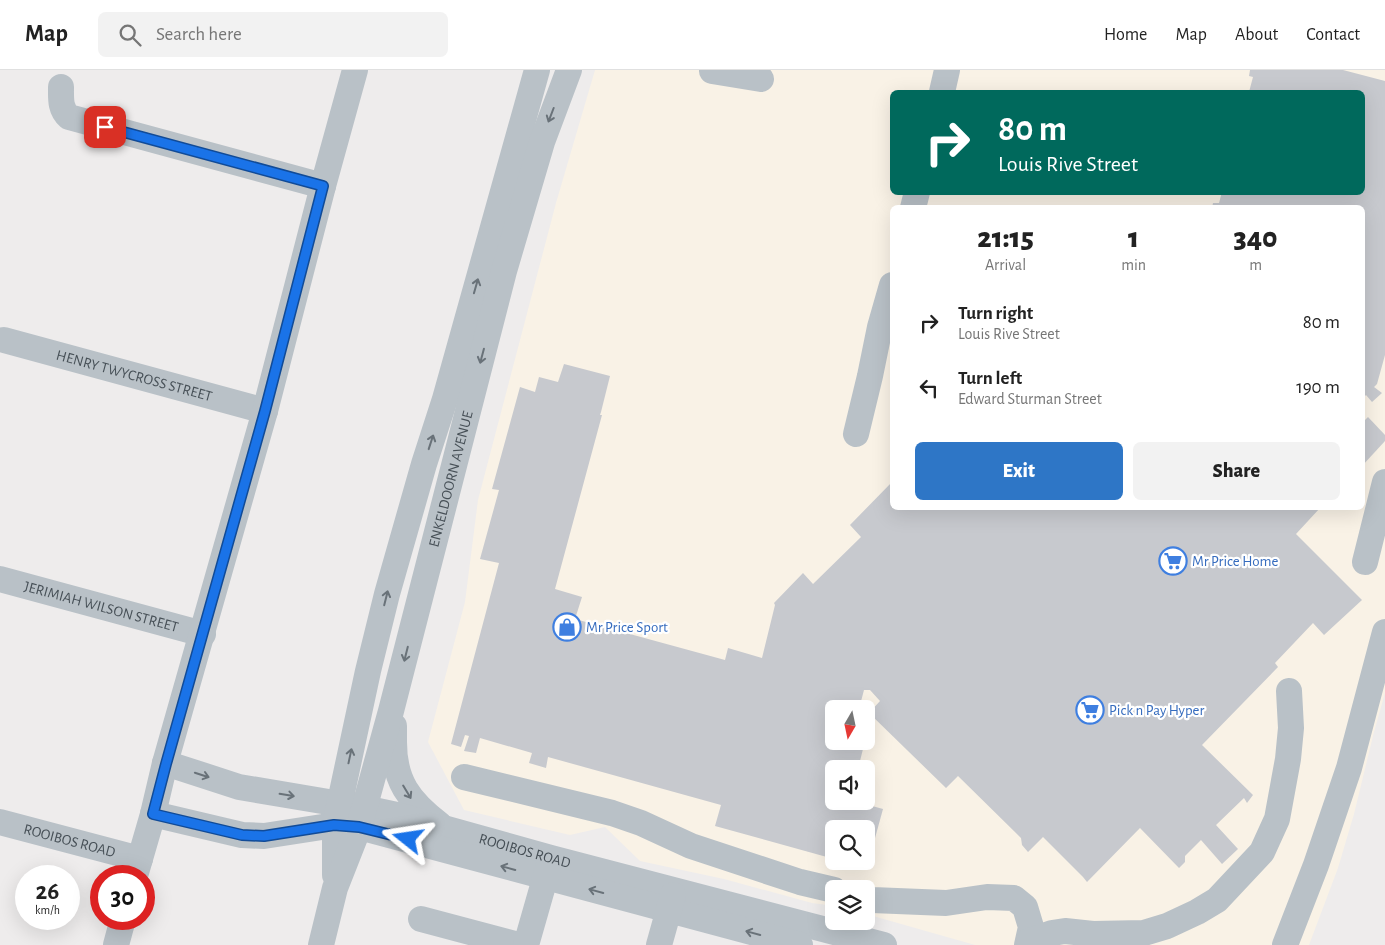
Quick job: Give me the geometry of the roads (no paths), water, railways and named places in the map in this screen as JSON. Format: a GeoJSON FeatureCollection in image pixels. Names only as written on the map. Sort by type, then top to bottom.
{"type":"FeatureCollection","features":[{"type":"Feature","properties":{"kind":"street"},"geometry":{"type":"LineString","coordinates":[[138,865],[265,411],[355,70]]}},
{"type":"Feature","properties":{"kind":"street","name":"ENKELDOORN AVENUE"},"geometry":{"type":"LineString","coordinates":[[321,945],[335,888],[349,816],[368,672],[387,594],[424,464],[445,399],[537,70]]}},
{"type":"Feature","properties":{"kind":"street","name":"ENKELDOORN AVENUE"},"geometry":{"type":"LineString","coordinates":[[349,816],[391,711],[504,271],[542,142],[569,70]]}},
{"type":"Feature","properties":{"kind":"street"},"geometry":{"type":"LineString","coordinates":[[942,90],[947,70]]}},
{"type":"Feature","properties":{"kind":"street"},"geometry":{"type":"LineString","coordinates":[[712,71],[762,79]]}},
{"type":"Feature","properties":{"kind":"street"},"geometry":{"type":"LineString","coordinates":[[60,87],[63,112],[69,117],[323,186]]}},
{"type":"Feature","properties":{"kind":"street"},"geometry":{"type":"LineString","coordinates":[[856,434],[880,326],[890,292]]}},
{"type":"Feature","properties":{"kind":"street","name":"HENRY TWYCROSS STREET"},"geometry":{"type":"LineString","coordinates":[[4,340],[265,411]]}},
{"type":"Feature","properties":{"kind":"street"},"geometry":{"type":"LineString","coordinates":[[1365,562],[1385,482]]}},
{"type":"Feature","properties":{"kind":"street","name":"JERIMIAH WILSON STREET"},"geometry":{"type":"LineString","coordinates":[[0,579],[203,634]]}},
{"type":"Feature","properties":{"kind":"street"},"geometry":{"type":"LineString","coordinates":[[1285,945],[1316,865],[1349,768],[1385,632]]}},
{"type":"Feature","properties":{"kind":"street"},"geometry":{"type":"LineString","coordinates":[[1028,943],[1052,933],[1065,931],[1093,934],[1144,933],[1175,922],[1217,900],[1262,852],[1277,819],[1288,759],[1291,728],[1289,691]]}},
{"type":"Feature","properties":{"kind":"street"},"geometry":{"type":"LineString","coordinates":[[391,711],[396,764],[402,784],[407,794],[416,804],[445,828]]}},
{"type":"Feature","properties":{"kind":"street","name":"ROOIBOS ROAD"},"geometry":{"type":"LineString","coordinates":[[166,764],[239,787],[349,816],[445,828],[548,868]]}},
{"type":"Feature","properties":{"kind":"street"},"geometry":{"type":"LineString","coordinates":[[464,777],[612,814],[641,823],[691,846],[800,882],[825,888]]}},
{"type":"Feature","properties":{"kind":"street","name":"ROOIBOS ROAD"},"geometry":{"type":"LineString","coordinates":[[153,814],[242,835],[264,836],[349,816],[392,834],[548,868],[672,900],[884,945]]}},
{"type":"Feature","properties":{"kind":"street","name":"ROOIBOS ROAD"},"geometry":{"type":"LineString","coordinates":[[0,822],[128,865]]}},
{"type":"Feature","properties":{"kind":"street"},"geometry":{"type":"LineString","coordinates":[[526,945],[548,868]]}},
{"type":"Feature","properties":{"kind":"street"},"geometry":{"type":"LineString","coordinates":[[875,900],[946,903],[987,897],[1014,898],[1025,907],[1030,928],[1028,943]]}},
{"type":"Feature","properties":{"kind":"street"},"geometry":{"type":"LineString","coordinates":[[659,945],[672,900]]}},
{"type":"Feature","properties":{"kind":"street","name":"ROOIBOS ROAD"},"geometry":{"type":"LineString","coordinates":[[672,900],[800,945]]}},
{"type":"Feature","properties":{"kind":"street"},"geometry":{"type":"LineString","coordinates":[[420,919],[519,945]]}},
{"type":"Feature","properties":{"kind":"street"},"geometry":{"type":"LineString","coordinates":[[116,945],[120,930]]}},
{"type":"Feature","properties":{"kind":"place","name":"Mr Price Home"},"geometry":{"type":"Point","coordinates":[1173,561]}},
{"type":"Feature","properties":{"kind":"place","name":"Mr Price Sport"},"geometry":{"type":"Point","coordinates":[567,627]}},
{"type":"Feature","properties":{"kind":"place","name":"Pick n Pay Hyper"},"geometry":{"type":"Point","coordinates":[1090,710]}}]}
